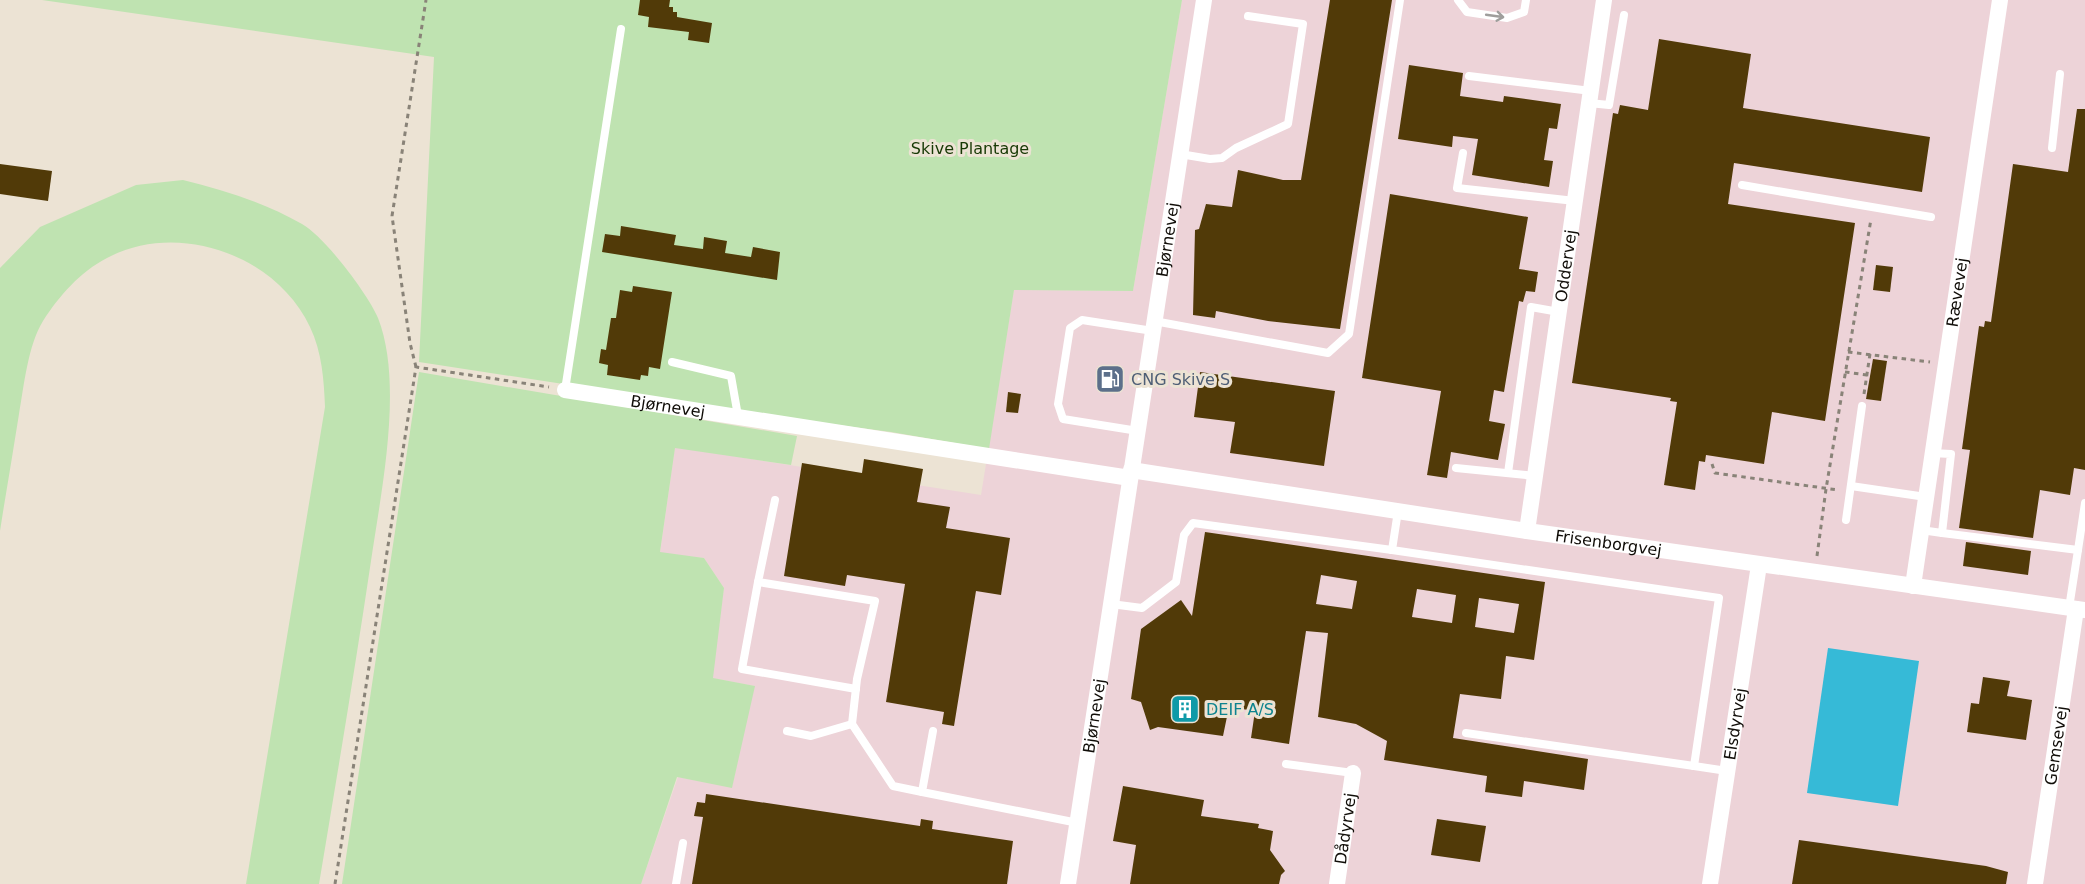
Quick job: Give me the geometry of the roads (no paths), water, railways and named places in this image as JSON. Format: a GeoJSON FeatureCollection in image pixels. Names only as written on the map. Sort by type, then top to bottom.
{"type":"FeatureCollection","features":[{"type":"Feature","properties":{"kind":"street","name":"Bjørnevej"},"geometry":{"type":"LineString","coordinates":[[1068,884],[1204,0]]}},
{"type":"Feature","properties":{"kind":"street","name":"Oddervej"},"geometry":{"type":"LineString","coordinates":[[1527,531],[1604,0]]}},
{"type":"Feature","properties":{"kind":"street","name":"Rævevej"},"geometry":{"type":"LineString","coordinates":[[1913,586],[2000,0]]}},
{"type":"Feature","properties":{"kind":"street","name":"Bjørnevej"},"geometry":{"type":"LineString","coordinates":[[565,390],[1131,474]]}},
{"type":"Feature","properties":{"kind":"street","name":"Frisenborgvej"},"geometry":{"type":"LineString","coordinates":[[1131,474],[2077,609]]}},
{"type":"Feature","properties":{"kind":"street","name":"Elsdyrvej"},"geometry":{"type":"LineString","coordinates":[[1710,884],[1759,565]]}},
{"type":"Feature","properties":{"kind":"street","name":"Gemsevej"},"geometry":{"type":"LineString","coordinates":[[2035,884],[2077,609]]}},
{"type":"Feature","properties":{"kind":"street","name":"Dådyrvej"},"geometry":{"type":"LineString","coordinates":[[1337,884],[1353,773]]}},
{"type":"Feature","properties":{"kind":"lane"},"geometry":{"type":"LineString","coordinates":[[1138,431],[1063,419],[1058,404],[1070,328],[1082,320],[1154,326],[1328,353],[1350,334],[1400,0]]}},
{"type":"Feature","properties":{"kind":"lane"},"geometry":{"type":"LineString","coordinates":[[1458,0],[1467,12],[1507,18],[1524,12],[1526,0]]}},
{"type":"Feature","properties":{"kind":"lane"},"geometry":{"type":"LineString","coordinates":[[1469,76],[1590,97],[1609,105],[1624,15]]}},
{"type":"Feature","properties":{"kind":"lane"},"geometry":{"type":"LineString","coordinates":[[1180,154],[1210,159],[1222,158],[1236,148],[1288,124],[1303,24],[1248,16]]}},
{"type":"Feature","properties":{"kind":"lane"},"geometry":{"type":"LineString","coordinates":[[565,390],[621,30]]}},
{"type":"Feature","properties":{"kind":"lane"},"geometry":{"type":"LineString","coordinates":[[2052,148],[2060,74]]}},
{"type":"Feature","properties":{"kind":"lane"},"geometry":{"type":"LineString","coordinates":[[1463,153],[1457,188],[1575,201]]}},
{"type":"Feature","properties":{"kind":"lane"},"geometry":{"type":"LineString","coordinates":[[1742,185],[1931,217]]}},
{"type":"Feature","properties":{"kind":"lane"},"geometry":{"type":"LineString","coordinates":[[1508,473],[1531,307],[1559,312]]}},
{"type":"Feature","properties":{"kind":"lane"},"geometry":{"type":"LineString","coordinates":[[672,362],[730,376],[738,417]]}},
{"type":"Feature","properties":{"kind":"lane"},"geometry":{"type":"LineString","coordinates":[[1846,520],[1862,406]]}},
{"type":"Feature","properties":{"kind":"lane"},"geometry":{"type":"LineString","coordinates":[[1932,453],[1951,454],[1942,533]]}},
{"type":"Feature","properties":{"kind":"lane"},"geometry":{"type":"LineString","coordinates":[[1456,468],[1535,476]]}},
{"type":"Feature","properties":{"kind":"lane"},"geometry":{"type":"LineString","coordinates":[[1851,489],[1926,497]]}},
{"type":"Feature","properties":{"kind":"lane"},"geometry":{"type":"LineString","coordinates":[[775,500],[742,669],[856,689]]}},
{"type":"Feature","properties":{"kind":"lane"},"geometry":{"type":"LineString","coordinates":[[2077,609],[2078,550],[2085,503]]}},
{"type":"Feature","properties":{"kind":"lane"},"geometry":{"type":"LineString","coordinates":[[1392,550],[1398,511]]}},
{"type":"Feature","properties":{"kind":"lane"},"geometry":{"type":"LineString","coordinates":[[1111,604],[1142,608],[1176,582],[1184,535],[1193,523],[1719,598],[1694,766]]}},
{"type":"Feature","properties":{"kind":"lane"},"geometry":{"type":"LineString","coordinates":[[1921,530],[2078,550]]}},
{"type":"Feature","properties":{"kind":"lane"},"geometry":{"type":"LineString","coordinates":[[758,582],[875,600],[856,689],[852,724],[893,786],[1078,823]]}},
{"type":"Feature","properties":{"kind":"lane"},"geometry":{"type":"LineString","coordinates":[[787,731],[811,736],[852,724]]}},
{"type":"Feature","properties":{"kind":"lane"},"geometry":{"type":"LineString","coordinates":[[922,792],[933,731]]}},
{"type":"Feature","properties":{"kind":"lane"},"geometry":{"type":"LineString","coordinates":[[1466,733],[1727,771]]}},
{"type":"Feature","properties":{"kind":"lane"},"geometry":{"type":"LineString","coordinates":[[1286,764],[1353,773]]}},
{"type":"Feature","properties":{"kind":"lane"},"geometry":{"type":"LineString","coordinates":[[676,884],[683,843]]}},
{"type":"Feature","properties":{"kind":"water"},"geometry":{"type":"Polygon","coordinates":[[[1828,648],[1919,661],[1898,806],[1807,793],[1828,648]]]}},
{"type":"Feature","properties":{"kind":"place","name":"CNG Skive S"},"geometry":{"type":"Point","coordinates":[1110,379]}},
{"type":"Feature","properties":{"kind":"place","name":"DEIF A/S"},"geometry":{"type":"Point","coordinates":[1185,709]}},
{"type":"Feature","properties":{"kind":"park label","name":"Skive Plantage"},"geometry":{"type":"Point","coordinates":[970,148]}}]}
